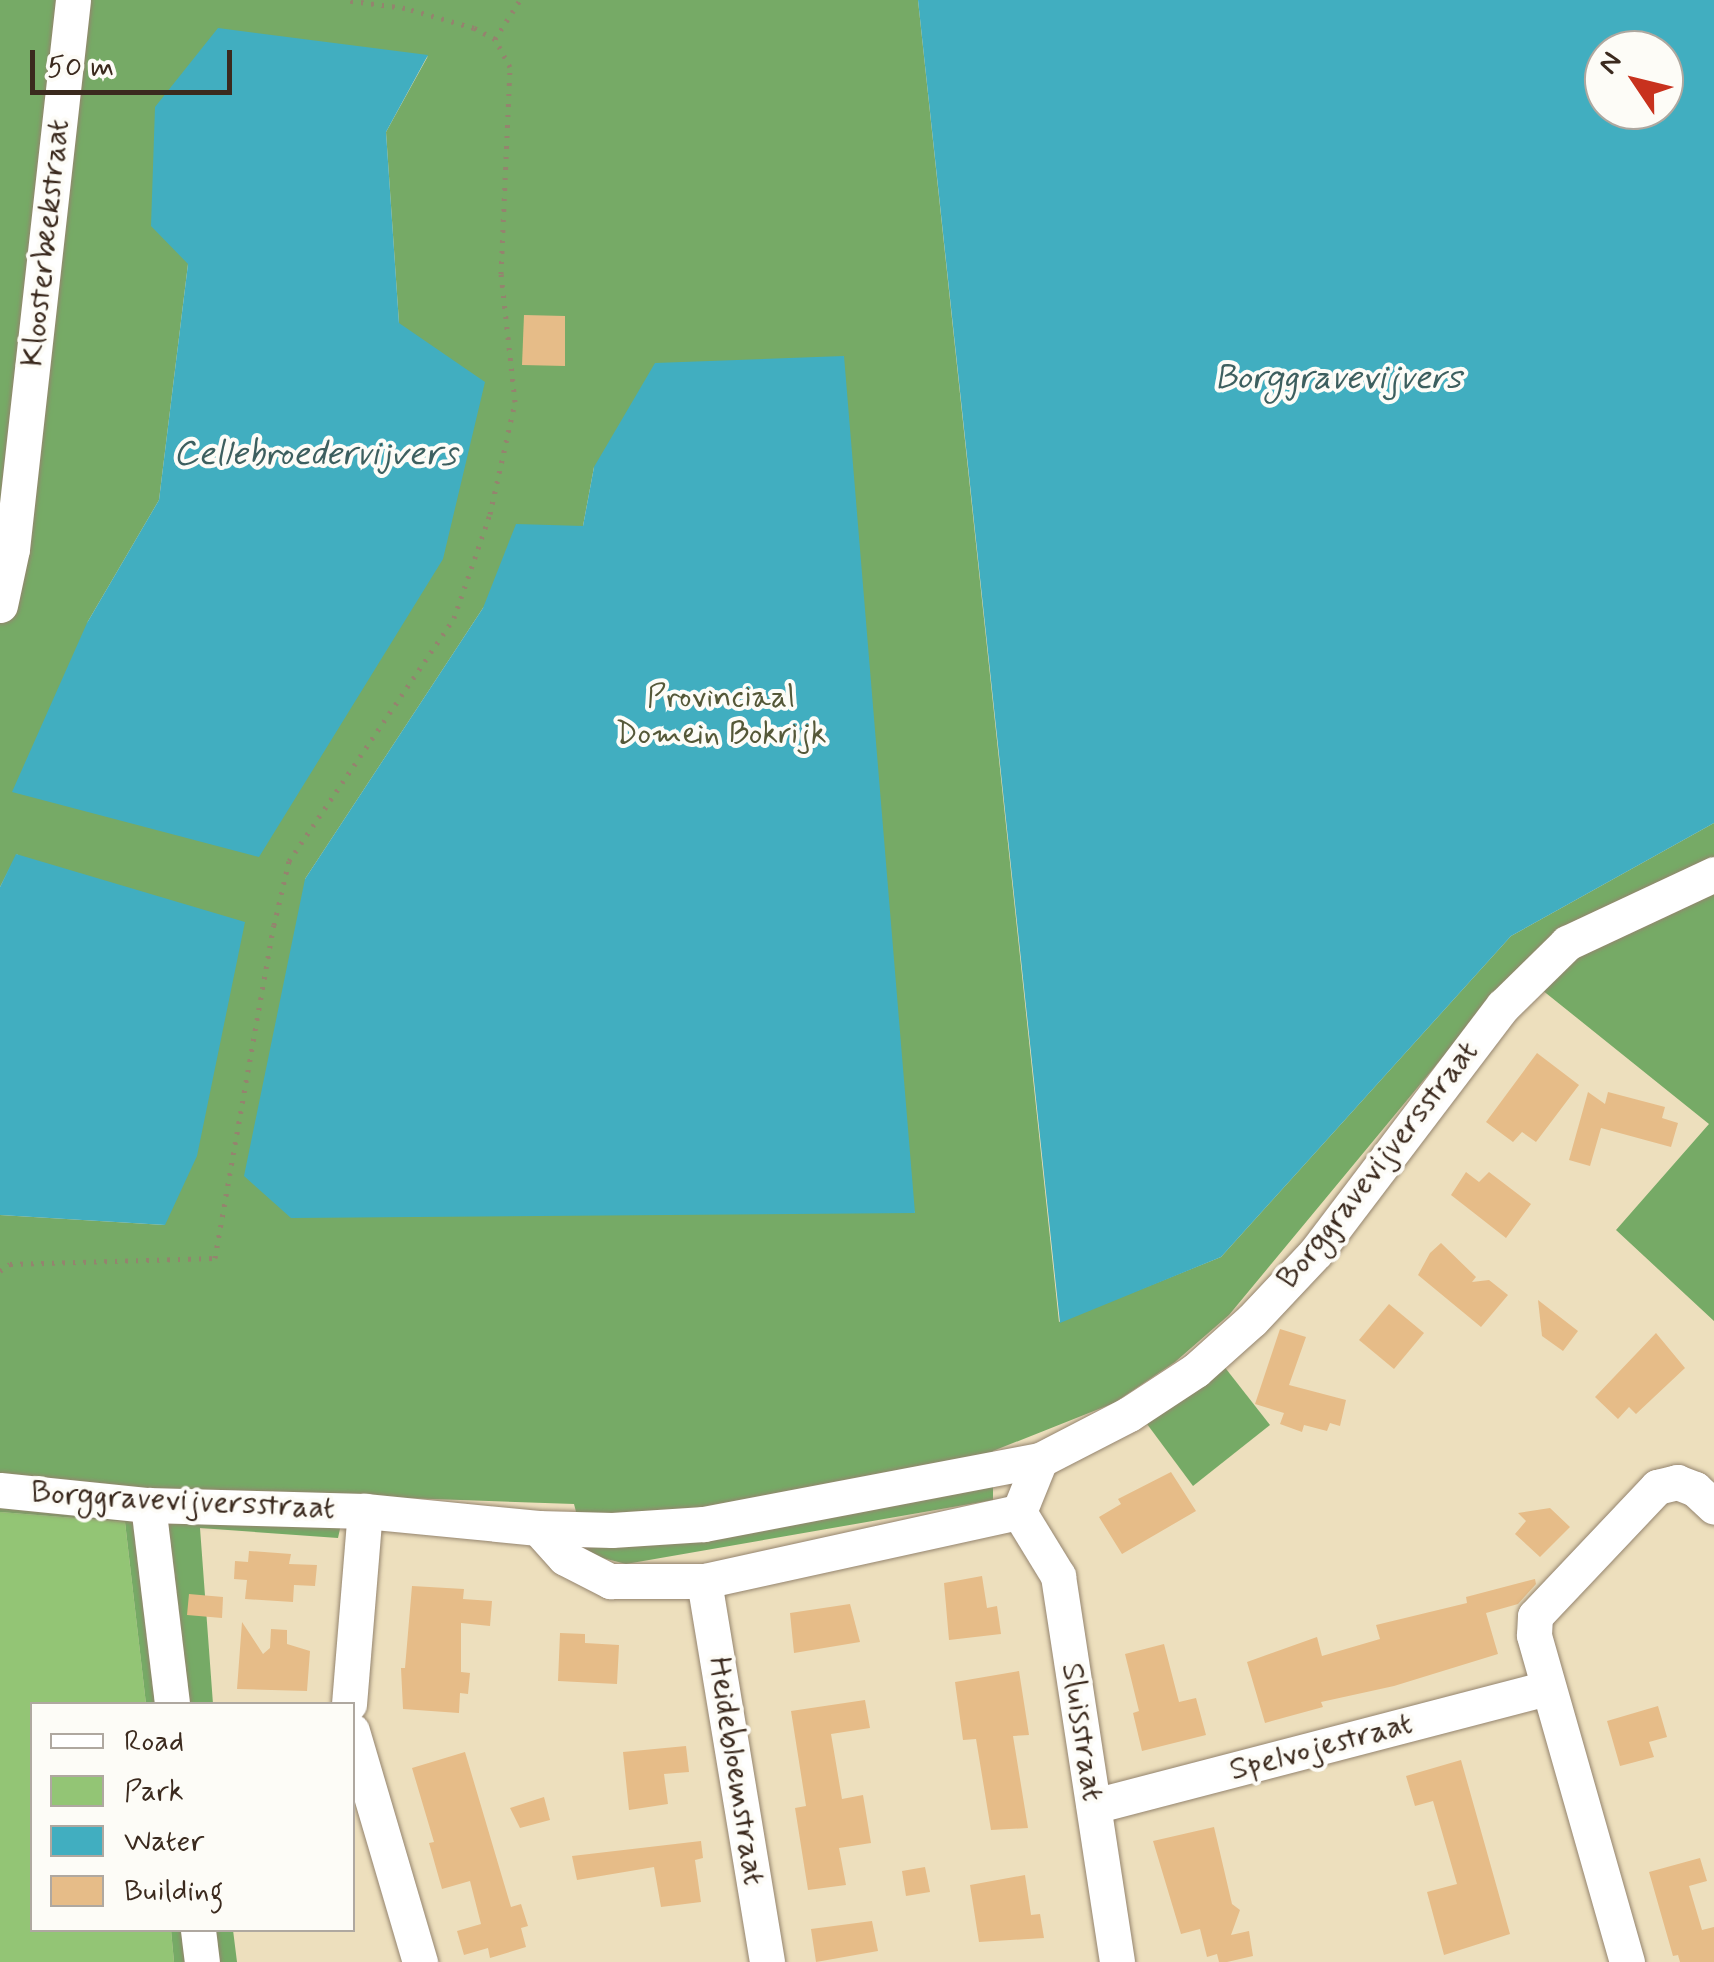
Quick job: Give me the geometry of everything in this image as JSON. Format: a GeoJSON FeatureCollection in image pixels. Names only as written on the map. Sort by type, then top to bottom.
{"type":"FeatureCollection","features":[{"type":"Feature","properties":{"kind":"street","name":"Kloosterbeekstraat"},"geometry":{"type":"LineString","coordinates":[[0,605],[12,548],[73,0]]}},
{"type":"Feature","properties":{"kind":"street","name":"Borggravevijversstraat"},"geometry":{"type":"LineString","coordinates":[[0,1490],[148,1505],[365,1511],[538,1528],[612,1530],[704,1524],[1040,1460],[1129,1414],[1196,1370],[1252,1320],[1316,1252],[1502,1006],[1566,944],[1714,874]]}},
{"type":"Feature","properties":{"kind":"street"},"geometry":{"type":"LineString","coordinates":[[538,1528],[565,1558],[610,1581],[704,1581],[1019,1512],[1040,1460]]}},
{"type":"Feature","properties":{"kind":"street"},"geometry":{"type":"LineString","coordinates":[[1627,1962],[1548,1688],[1534,1635],[1535,1616],[1657,1487],[1677,1482],[1694,1489],[1714,1507]]}},
{"type":"Feature","properties":{"kind":"street"},"geometry":{"type":"LineString","coordinates":[[148,1505],[172,1702]]}},
{"type":"Feature","properties":{"kind":"street","name":"Borggravevijversstraat"},"geometry":{"type":"LineString","coordinates":[[349,1702],[365,1511]]}},
{"type":"Feature","properties":{"kind":"street","name":"Sluisstraat"},"geometry":{"type":"LineString","coordinates":[[1019,1512],[1058,1576],[1117,1962]]}},
{"type":"Feature","properties":{"kind":"street","name":"Heidebloemstraat"},"geometry":{"type":"LineString","coordinates":[[704,1581],[767,1962]]}},
{"type":"Feature","properties":{"kind":"street","name":"Spelvojestraat"},"geometry":{"type":"LineString","coordinates":[[1094,1806],[1548,1688]]}},
{"type":"Feature","properties":{"kind":"street"},"geometry":{"type":"LineString","coordinates":[[355,1741],[420,1962]]}},
{"type":"Feature","properties":{"kind":"street"},"geometry":{"type":"LineString","coordinates":[[198,1932],[202,1962]]}},
{"type":"Feature","properties":{"kind":"path"},"geometry":{"type":"LineString","coordinates":[[0,1271],[10,1264],[215,1258],[274,924],[289,862],[454,618],[490,514],[515,402],[501,274],[510,67],[495,39],[404,8],[345,0]]}},
{"type":"Feature","properties":{"kind":"path"},"geometry":{"type":"LineString","coordinates":[[495,39],[520,0]]}},
{"type":"Feature","properties":{"kind":"green space","name":"Provinciaal Domein Bokrijk"},"geometry":{"type":"Polygon","coordinates":[[[0,0],[918,0],[1059,1322],[1221,1257],[1511,936],[1714,823],[1714,1321],[1616,1230],[1709,1124],[1521,973],[1466,1029],[1229,1315],[1175,1362],[1114,1403],[993,1451],[993,1500],[626,1564],[587,1554],[574,1504],[347,1496],[338,1538],[200,1528],[213,1702],[146,1702],[125,1522],[0,1512],[0,1215],[165,1225],[17,854],[0,887],[0,0]],[[428,56],[188,264],[159,500],[87,623],[399,323],[386,132],[428,56]],[[594,467],[583,526],[483,608],[305,879],[915,1213],[594,467]]]}},
{"type":"Feature","properties":{"kind":"green space"},"geometry":{"type":"Polygon","coordinates":[[[1223,1365],[1270,1425],[1193,1486],[1147,1424],[1223,1365]]]}},
{"type":"Feature","properties":{"kind":"green space"},"geometry":{"type":"Polygon","coordinates":[[[0,1512],[125,1522],[146,1702],[30,1702],[30,1932],[171,1932],[174,1962],[0,1962],[0,1512]]]}},
{"type":"Feature","properties":{"kind":"green space"},"geometry":{"type":"Polygon","coordinates":[[[171,1932],[233,1932],[237,1962],[174,1962],[171,1932]]]}},
{"type":"Feature","properties":{"kind":"water","name":"Borggravevijvers"},"geometry":{"type":"Polygon","coordinates":[[[918,0],[1714,0],[1714,823],[1511,936],[1221,1257],[1060,1323],[918,0]]]}},
{"type":"Feature","properties":{"kind":"water","name":"Cellebroedervijvers"},"geometry":{"type":"Polygon","coordinates":[[[218,28],[428,55],[386,132],[399,323],[485,382],[443,559],[259,857],[12,792],[87,623],[159,500],[188,264],[151,226],[155,107],[218,28]]]}},
{"type":"Feature","properties":{"kind":"water"},"geometry":{"type":"Polygon","coordinates":[[[844,356],[915,1213],[291,1218],[244,1176],[305,879],[483,608],[516,524],[583,526],[594,467],[655,363],[844,356]]]}},
{"type":"Feature","properties":{"kind":"water"},"geometry":{"type":"Polygon","coordinates":[[[16,854],[245,922],[197,1156],[165,1225],[0,1215],[0,887],[16,854]]]}},
{"type":"Feature","properties":{"kind":"building"},"geometry":{"type":"Polygon","coordinates":[[[524,315],[565,316],[565,366],[522,365],[524,315]]]}},
{"type":"Feature","properties":{"kind":"building"},"geometry":{"type":"Polygon","coordinates":[[[1537,1053],[1579,1085],[1536,1142],[1522,1132],[1513,1142],[1486,1122],[1537,1053]]]}},
{"type":"Feature","properties":{"kind":"building"},"geometry":{"type":"Polygon","coordinates":[[[1588,1092],[1605,1104],[1608,1092],[1665,1107],[1662,1118],[1678,1123],[1671,1147],[1601,1128],[1590,1166],[1569,1160],[1588,1092]]]}},
{"type":"Feature","properties":{"kind":"building"},"geometry":{"type":"Polygon","coordinates":[[[1466,1172],[1479,1182],[1489,1172],[1531,1204],[1506,1238],[1451,1195],[1466,1172]]]}},
{"type":"Feature","properties":{"kind":"building"},"geometry":{"type":"Polygon","coordinates":[[[1441,1243],[1476,1277],[1472,1282],[1489,1280],[1508,1295],[1481,1327],[1418,1275],[1430,1253],[1441,1243]]]}},
{"type":"Feature","properties":{"kind":"building"},"geometry":{"type":"Polygon","coordinates":[[[1538,1300],[1578,1331],[1563,1351],[1542,1336],[1538,1300]]]}},
{"type":"Feature","properties":{"kind":"building"},"geometry":{"type":"Polygon","coordinates":[[[1389,1304],[1424,1333],[1394,1369],[1359,1340],[1389,1304]]]}},
{"type":"Feature","properties":{"kind":"building"},"geometry":{"type":"Polygon","coordinates":[[[1280,1329],[1306,1337],[1289,1385],[1346,1400],[1340,1426],[1330,1423],[1327,1431],[1304,1425],[1302,1432],[1280,1424],[1284,1413],[1255,1404],[1280,1329]]]}},
{"type":"Feature","properties":{"kind":"building"},"geometry":{"type":"Polygon","coordinates":[[[1656,1333],[1685,1368],[1636,1414],[1629,1407],[1618,1419],[1595,1397],[1656,1333]]]}},
{"type":"Feature","properties":{"kind":"building"},"geometry":{"type":"Polygon","coordinates":[[[1171,1472],[1196,1511],[1122,1554],[1099,1517],[1121,1504],[1118,1499],[1171,1472]]]}},
{"type":"Feature","properties":{"kind":"building"},"geometry":{"type":"Polygon","coordinates":[[[1550,1508],[1570,1527],[1540,1557],[1515,1534],[1526,1521],[1518,1513],[1550,1508]]]}},
{"type":"Feature","properties":{"kind":"building"},"geometry":{"type":"Polygon","coordinates":[[[249,1551],[291,1554],[289,1564],[317,1565],[315,1586],[294,1585],[293,1602],[245,1599],[247,1580],[234,1579],[235,1561],[248,1562],[249,1551]]]}},
{"type":"Feature","properties":{"kind":"building"},"geometry":{"type":"Polygon","coordinates":[[[982,1576],[987,1608],[997,1606],[1001,1634],[949,1640],[944,1583],[982,1576]]]}},
{"type":"Feature","properties":{"kind":"building"},"geometry":{"type":"Polygon","coordinates":[[[1535,1579],[1536,1584],[1518,1604],[1486,1613],[1498,1654],[1394,1686],[1321,1702],[1323,1707],[1265,1723],[1247,1662],[1317,1637],[1322,1656],[1380,1639],[1376,1625],[1467,1603],[1466,1597],[1535,1579]]]}},
{"type":"Feature","properties":{"kind":"building"},"geometry":{"type":"Polygon","coordinates":[[[412,1586],[464,1589],[463,1599],[492,1601],[490,1626],[461,1623],[461,1672],[470,1673],[468,1694],[460,1693],[459,1713],[403,1709],[401,1668],[405,1668],[412,1586]]]}},
{"type":"Feature","properties":{"kind":"building"},"geometry":{"type":"Polygon","coordinates":[[[189,1594],[223,1597],[222,1618],[187,1615],[189,1594]]]}},
{"type":"Feature","properties":{"kind":"building"},"geometry":{"type":"Polygon","coordinates":[[[850,1604],[860,1642],[794,1653],[790,1613],[850,1604]]]}},
{"type":"Feature","properties":{"kind":"building"},"geometry":{"type":"Polygon","coordinates":[[[242,1622],[263,1654],[270,1648],[271,1629],[287,1630],[287,1644],[310,1651],[307,1691],[237,1689],[242,1622]]]}},
{"type":"Feature","properties":{"kind":"building"},"geometry":{"type":"Polygon","coordinates":[[[560,1633],[585,1634],[585,1643],[619,1645],[617,1684],[558,1681],[560,1633]]]}},
{"type":"Feature","properties":{"kind":"building"},"geometry":{"type":"Polygon","coordinates":[[[1164,1644],[1179,1702],[1196,1698],[1206,1735],[1142,1751],[1133,1713],[1139,1711],[1125,1654],[1164,1644]]]}},
{"type":"Feature","properties":{"kind":"building"},"geometry":{"type":"Polygon","coordinates":[[[1019,1671],[1029,1735],[1013,1736],[1028,1828],[991,1830],[976,1739],[963,1740],[955,1682],[1019,1671]]]}},
{"type":"Feature","properties":{"kind":"building"},"geometry":{"type":"Polygon","coordinates":[[[865,1700],[870,1728],[831,1734],[842,1799],[863,1795],[871,1843],[839,1848],[846,1885],[808,1890],[795,1808],[806,1806],[791,1711],[865,1700]]]}},
{"type":"Feature","properties":{"kind":"building"},"geometry":{"type":"Polygon","coordinates":[[[1658,1706],[1667,1737],[1649,1742],[1654,1757],[1620,1766],[1607,1721],[1658,1706]]]}},
{"type":"Feature","properties":{"kind":"building"},"geometry":{"type":"Polygon","coordinates":[[[686,1746],[689,1772],[664,1774],[668,1804],[629,1810],[623,1752],[686,1746]]]}},
{"type":"Feature","properties":{"kind":"building"},"geometry":{"type":"Polygon","coordinates":[[[465,1752],[511,1907],[521,1904],[528,1926],[521,1928],[526,1947],[490,1958],[488,1948],[464,1955],[457,1931],[481,1924],[470,1881],[442,1889],[429,1843],[434,1842],[412,1768],[465,1752]]]}},
{"type":"Feature","properties":{"kind":"building"},"geometry":{"type":"Polygon","coordinates":[[[1461,1760],[1510,1934],[1444,1955],[1427,1892],[1457,1884],[1433,1801],[1415,1806],[1406,1776],[1461,1760]]]}},
{"type":"Feature","properties":{"kind":"building"},"geometry":{"type":"Polygon","coordinates":[[[544,1797],[550,1820],[520,1828],[510,1808],[544,1797]]]}},
{"type":"Feature","properties":{"kind":"building"},"geometry":{"type":"Polygon","coordinates":[[[1214,1827],[1232,1904],[1240,1910],[1231,1935],[1249,1931],[1253,1956],[1227,1962],[1219,1962],[1217,1954],[1207,1957],[1200,1929],[1181,1934],[1153,1841],[1214,1827]]]}},
{"type":"Feature","properties":{"kind":"building"},"geometry":{"type":"Polygon","coordinates":[[[701,1841],[703,1858],[695,1860],[701,1902],[661,1907],[654,1867],[577,1880],[572,1856],[701,1841]]]}},
{"type":"Feature","properties":{"kind":"building"},"geometry":{"type":"Polygon","coordinates":[[[1700,1858],[1707,1881],[1689,1886],[1702,1930],[1714,1927],[1714,1962],[1680,1962],[1678,1955],[1673,1956],[1649,1872],[1700,1858]]]}},
{"type":"Feature","properties":{"kind":"building"},"geometry":{"type":"Polygon","coordinates":[[[925,1867],[930,1892],[906,1896],[902,1871],[925,1867]]]}},
{"type":"Feature","properties":{"kind":"building"},"geometry":{"type":"Polygon","coordinates":[[[1025,1875],[1031,1915],[1040,1914],[1044,1938],[979,1942],[970,1885],[1025,1875]]]}},
{"type":"Feature","properties":{"kind":"building"},"geometry":{"type":"Polygon","coordinates":[[[872,1921],[878,1951],[816,1962],[811,1929],[872,1921]]]}}]}
